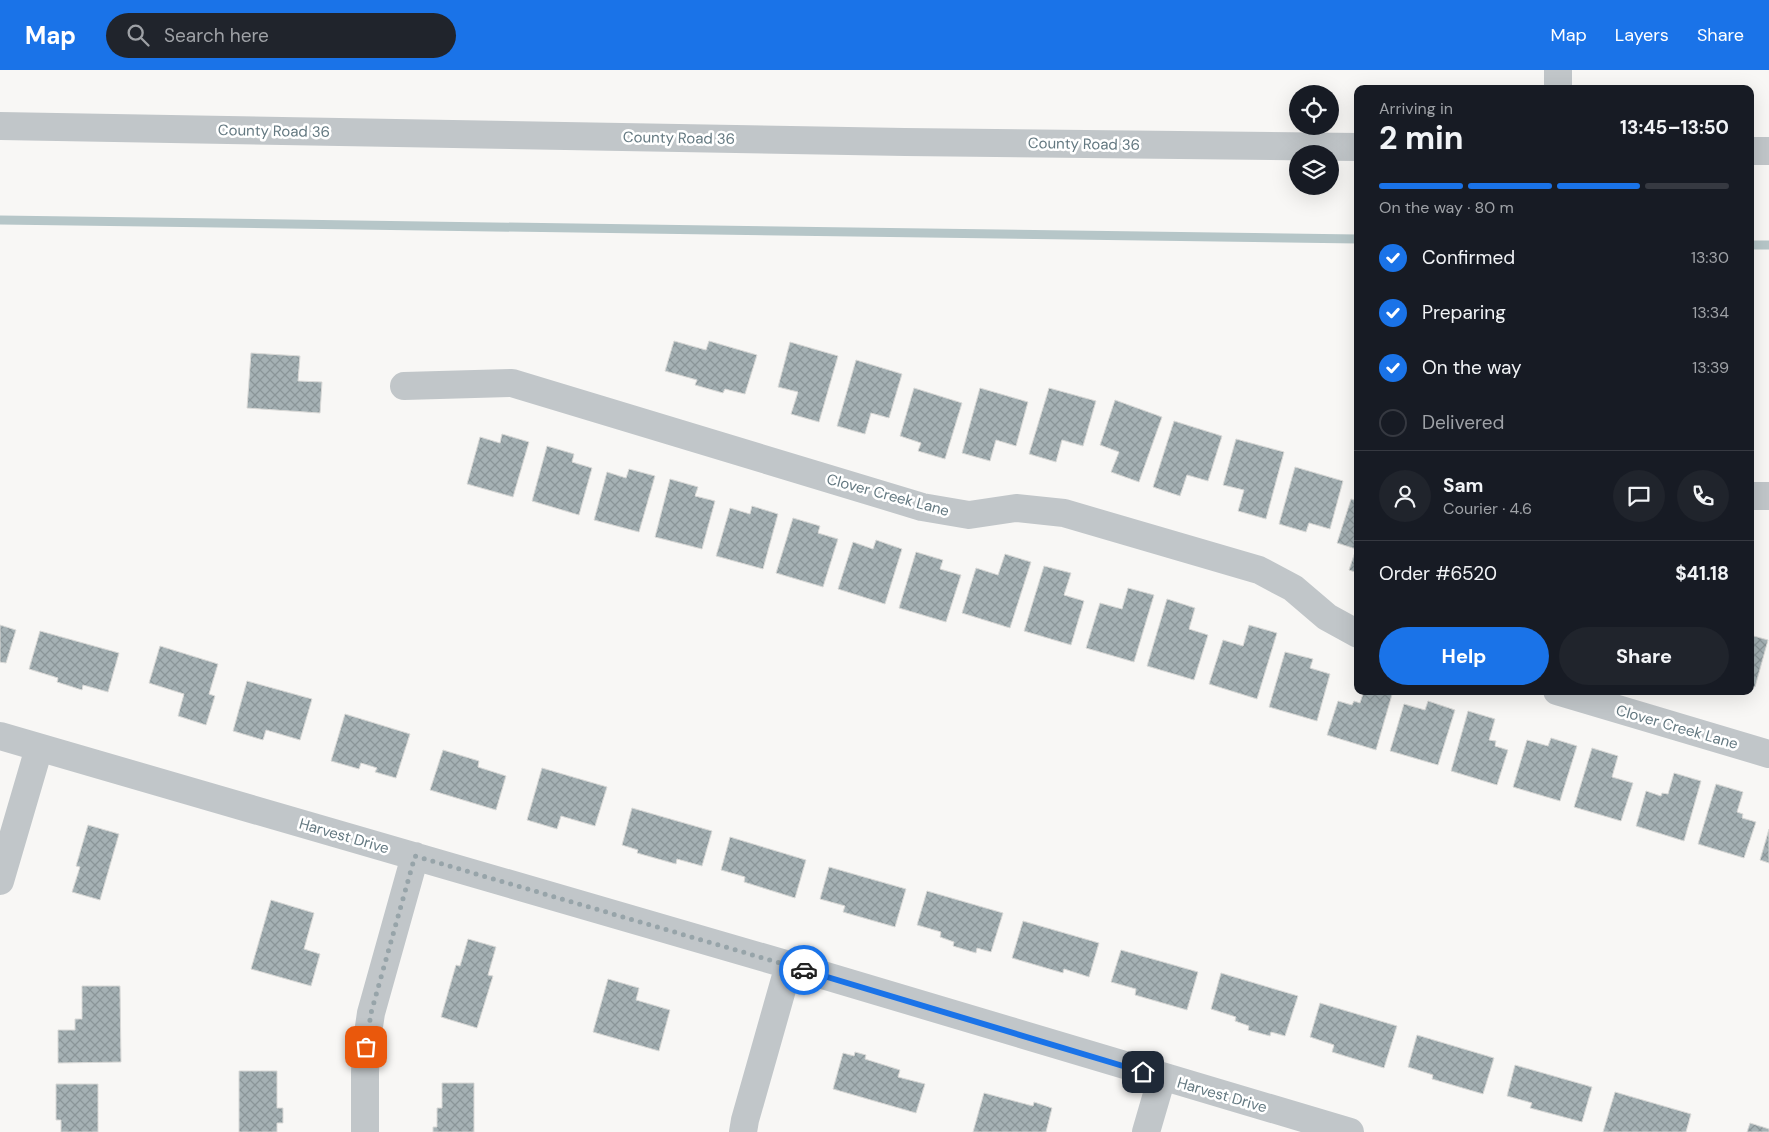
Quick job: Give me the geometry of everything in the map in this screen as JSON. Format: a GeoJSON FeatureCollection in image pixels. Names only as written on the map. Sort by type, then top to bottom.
{"type":"FeatureCollection","features":[{"type":"Feature","properties":{"kind":"street"},"geometry":{"type":"LineString","coordinates":[[1558,70],[1558,85]]}},
{"type":"Feature","properties":{"kind":"street","name":"County Road 36"},"geometry":{"type":"LineString","coordinates":[[0,126],[905,142],[1354,146]]}},
{"type":"Feature","properties":{"kind":"street"},"geometry":{"type":"LineString","coordinates":[[1754,151],[1769,151]]}},
{"type":"Feature","properties":{"kind":"street","name":"Clover Creek Lane"},"geometry":{"type":"LineString","coordinates":[[404,386],[512,383],[922,507],[968,515],[1016,508],[1064,513],[1259,570],[1293,588],[1327,618],[1354,632]]}},
{"type":"Feature","properties":{"kind":"street"},"geometry":{"type":"LineString","coordinates":[[1754,496],[1769,496]]}},
{"type":"Feature","properties":{"kind":"street","name":"Clover Creek Lane"},"geometry":{"type":"LineString","coordinates":[[1570,695],[1769,754]]}},
{"type":"Feature","properties":{"kind":"street","name":"Harvest Drive"},"geometry":{"type":"LineString","coordinates":[[0,736],[789,965],[1350,1132]]}},
{"type":"Feature","properties":{"kind":"street"},"geometry":{"type":"LineString","coordinates":[[0,881],[39,748]]}},
{"type":"Feature","properties":{"kind":"street"},"geometry":{"type":"LineString","coordinates":[[365,1132],[366,1047],[371,1013],[415,856]]}},
{"type":"Feature","properties":{"kind":"street"},"geometry":{"type":"LineString","coordinates":[[743,1132],[789,965]]}},
{"type":"Feature","properties":{"kind":"street"},"geometry":{"type":"LineString","coordinates":[[1146,1132],[1162,1077]]}},
{"type":"Feature","properties":{"kind":"building"},"geometry":{"type":"Polygon","coordinates":[[[674,341],[706,350],[709,341],[757,355],[745,394],[725,389],[723,393],[695,385],[697,380],[665,371],[674,341]]]}},
{"type":"Feature","properties":{"kind":"building"},"geometry":{"type":"Polygon","coordinates":[[[790,342],[838,356],[819,422],[791,414],[798,392],[778,387],[790,342]]]}},
{"type":"Feature","properties":{"kind":"building"},"geometry":{"type":"Polygon","coordinates":[[[251,353],[300,356],[298,381],[322,382],[320,413],[247,408],[251,353]]]}},
{"type":"Feature","properties":{"kind":"building"},"geometry":{"type":"Polygon","coordinates":[[[856,360],[902,374],[889,418],[871,413],[865,434],[837,426],[856,360]]]}},
{"type":"Feature","properties":{"kind":"building"},"geometry":{"type":"Polygon","coordinates":[[[914,388],[962,403],[945,459],[918,451],[921,443],[900,436],[914,388]]]}},
{"type":"Feature","properties":{"kind":"building"},"geometry":{"type":"Polygon","coordinates":[[[980,388],[1028,402],[1016,446],[996,440],[990,461],[962,453],[980,388]]]}},
{"type":"Feature","properties":{"kind":"building"},"geometry":{"type":"Polygon","coordinates":[[[1049,388],[1096,401],[1083,446],[1062,440],[1056,462],[1029,454],[1049,388]]]}},
{"type":"Feature","properties":{"kind":"building"},"geometry":{"type":"Polygon","coordinates":[[[1115,400],[1162,417],[1139,482],[1111,472],[1119,452],[1100,445],[1115,400]]]}},
{"type":"Feature","properties":{"kind":"building"},"geometry":{"type":"Polygon","coordinates":[[[1174,421],[1222,436],[1208,481],[1187,475],[1180,496],[1153,487],[1174,421]]]}},
{"type":"Feature","properties":{"kind":"building"},"geometry":{"type":"Polygon","coordinates":[[[502,434],[529,442],[513,497],[467,484],[480,437],[500,443],[502,434]]]}},
{"type":"Feature","properties":{"kind":"building"},"geometry":{"type":"Polygon","coordinates":[[[1236,439],[1284,452],[1266,519],[1238,511],[1244,490],[1223,485],[1236,439]]]}},
{"type":"Feature","properties":{"kind":"building"},"geometry":{"type":"Polygon","coordinates":[[[547,446],[574,454],[572,462],[592,468],[579,515],[532,501],[547,446]]]}},
{"type":"Feature","properties":{"kind":"building"},"geometry":{"type":"Polygon","coordinates":[[[1295,467],[1343,481],[1330,529],[1309,523],[1306,532],[1279,524],[1295,467]]]}},
{"type":"Feature","properties":{"kind":"building"},"geometry":{"type":"Polygon","coordinates":[[[629,469],[655,476],[639,532],[594,520],[607,472],[626,478],[629,469]]]}},
{"type":"Feature","properties":{"kind":"building"},"geometry":{"type":"Polygon","coordinates":[[[670,479],[698,487],[695,496],[715,501],[702,549],[655,537],[670,479]]]}},
{"type":"Feature","properties":{"kind":"building"},"geometry":{"type":"Polygon","coordinates":[[[1351,499],[1354,500],[1354,548],[1337,543],[1351,499]]]}},
{"type":"Feature","properties":{"kind":"building"},"geometry":{"type":"Polygon","coordinates":[[[752,506],[778,514],[763,569],[716,556],[730,508],[750,514],[752,506]]]}},
{"type":"Feature","properties":{"kind":"building"},"geometry":{"type":"Polygon","coordinates":[[[793,518],[820,526],[818,533],[838,539],[823,587],[776,573],[793,518]]]}},
{"type":"Feature","properties":{"kind":"building"},"geometry":{"type":"Polygon","coordinates":[[[876,540],[902,549],[885,604],[838,589],[853,542],[873,549],[876,540]]]}},
{"type":"Feature","properties":{"kind":"building"},"geometry":{"type":"Polygon","coordinates":[[[916,552],[943,560],[940,569],[961,575],[946,622],[899,608],[916,552]]]}},
{"type":"Feature","properties":{"kind":"building"},"geometry":{"type":"Polygon","coordinates":[[[1005,554],[1031,562],[1010,628],[962,613],[976,568],[998,575],[1005,554]]]}},
{"type":"Feature","properties":{"kind":"building"},"geometry":{"type":"Polygon","coordinates":[[[1354,555],[1354,572],[1349,570],[1354,555]]]}},
{"type":"Feature","properties":{"kind":"building"},"geometry":{"type":"Polygon","coordinates":[[[1044,566],[1071,573],[1064,595],[1084,601],[1071,645],[1024,631],[1044,566]]]}},
{"type":"Feature","properties":{"kind":"building"},"geometry":{"type":"Polygon","coordinates":[[[1128,588],[1154,595],[1134,662],[1086,648],[1100,603],[1122,609],[1128,588]]]}},
{"type":"Feature","properties":{"kind":"building"},"geometry":{"type":"Polygon","coordinates":[[[1167,599],[1195,608],[1189,629],[1208,635],[1194,680],[1147,666],[1167,599]]]}},
{"type":"Feature","properties":{"kind":"building"},"geometry":{"type":"Polygon","coordinates":[[[0,625],[16,630],[6,663],[0,662],[0,625]]]}},
{"type":"Feature","properties":{"kind":"building"},"geometry":{"type":"Polygon","coordinates":[[[1249,625],[1277,633],[1257,699],[1209,684],[1223,640],[1243,646],[1249,625]]]}},
{"type":"Feature","properties":{"kind":"building"},"geometry":{"type":"Polygon","coordinates":[[[40,631],[119,653],[108,692],[83,685],[82,690],[57,682],[58,678],[29,669],[40,631]]]}},
{"type":"Feature","properties":{"kind":"building"},"geometry":{"type":"Polygon","coordinates":[[[1754,636],[1768,640],[1754,687],[1754,636]]]}},
{"type":"Feature","properties":{"kind":"building"},"geometry":{"type":"Polygon","coordinates":[[[160,646],[218,664],[209,694],[215,696],[206,725],[178,716],[184,694],[149,683],[160,646]]]}},
{"type":"Feature","properties":{"kind":"building"},"geometry":{"type":"Polygon","coordinates":[[[1285,652],[1313,659],[1310,668],[1330,674],[1317,721],[1269,707],[1285,652]]]}},
{"type":"Feature","properties":{"kind":"building"},"geometry":{"type":"Polygon","coordinates":[[[247,681],[312,699],[300,740],[266,730],[263,740],[233,731],[247,681]]]}},
{"type":"Feature","properties":{"kind":"building"},"geometry":{"type":"Polygon","coordinates":[[[1363,695],[1392,695],[1376,750],[1327,735],[1338,701],[1352,705],[1354,701],[1360,703],[1363,695]]]}},
{"type":"Feature","properties":{"kind":"building"},"geometry":{"type":"Polygon","coordinates":[[[1428,701],[1455,710],[1438,765],[1390,751],[1404,704],[1425,710],[1428,701]]]}},
{"type":"Feature","properties":{"kind":"building"},"geometry":{"type":"Polygon","coordinates":[[[1468,711],[1495,719],[1489,740],[1496,741],[1495,746],[1508,750],[1497,785],[1451,771],[1468,711]]]}},
{"type":"Feature","properties":{"kind":"building"},"geometry":{"type":"Polygon","coordinates":[[[345,714],[410,734],[396,778],[375,772],[377,768],[361,763],[359,769],[331,761],[345,714]]]}},
{"type":"Feature","properties":{"kind":"building"},"geometry":{"type":"Polygon","coordinates":[[[1551,738],[1577,746],[1560,801],[1513,787],[1527,740],[1548,746],[1551,738]]]}},
{"type":"Feature","properties":{"kind":"building"},"geometry":{"type":"Polygon","coordinates":[[[1592,748],[1618,756],[1612,777],[1633,783],[1621,821],[1574,807],[1592,748]]]}},
{"type":"Feature","properties":{"kind":"building"},"geometry":{"type":"Polygon","coordinates":[[[443,750],[479,761],[478,767],[506,776],[496,810],[430,790],[443,750]]]}},
{"type":"Feature","properties":{"kind":"building"},"geometry":{"type":"Polygon","coordinates":[[[542,768],[607,787],[595,826],[561,816],[557,829],[527,820],[542,768]]]}},
{"type":"Feature","properties":{"kind":"building"},"geometry":{"type":"Polygon","coordinates":[[[1674,773],[1701,781],[1684,841],[1636,826],[1646,791],[1661,796],[1662,793],[1668,794],[1674,773]]]}},
{"type":"Feature","properties":{"kind":"building"},"geometry":{"type":"Polygon","coordinates":[[[1716,784],[1743,792],[1737,812],[1743,814],[1742,818],[1756,822],[1744,858],[1698,844],[1716,784]]]}},
{"type":"Feature","properties":{"kind":"building"},"geometry":{"type":"Polygon","coordinates":[[[632,808],[712,831],[702,866],[677,859],[676,864],[637,853],[638,850],[622,845],[632,808]]]}},
{"type":"Feature","properties":{"kind":"building"},"geometry":{"type":"Polygon","coordinates":[[[88,825],[119,834],[100,900],[72,892],[80,867],[76,866],[88,825]]]}},
{"type":"Feature","properties":{"kind":"building"},"geometry":{"type":"Polygon","coordinates":[[[1769,829],[1769,863],[1760,860],[1769,829]]]}},
{"type":"Feature","properties":{"kind":"building"},"geometry":{"type":"Polygon","coordinates":[[[730,837],[806,860],[795,898],[744,882],[745,877],[721,870],[730,837]]]}},
{"type":"Feature","properties":{"kind":"building"},"geometry":{"type":"Polygon","coordinates":[[[829,867],[906,889],[895,927],[843,912],[845,906],[820,899],[829,867]]]}},
{"type":"Feature","properties":{"kind":"building"},"geometry":{"type":"Polygon","coordinates":[[[927,891],[1003,913],[991,952],[977,948],[976,953],[953,946],[954,942],[940,937],[941,932],[917,925],[927,891]]]}},
{"type":"Feature","properties":{"kind":"building"},"geometry":{"type":"Polygon","coordinates":[[[271,900],[314,913],[304,949],[320,954],[311,986],[251,969],[271,900]]]}},
{"type":"Feature","properties":{"kind":"building"},"geometry":{"type":"Polygon","coordinates":[[[1023,921],[1099,943],[1089,977],[1064,969],[1063,973],[1012,958],[1023,921]]]}},
{"type":"Feature","properties":{"kind":"building"},"geometry":{"type":"Polygon","coordinates":[[[468,939],[496,947],[488,975],[493,976],[477,1028],[441,1017],[456,965],[460,966],[468,939]]]}},
{"type":"Feature","properties":{"kind":"building"},"geometry":{"type":"Polygon","coordinates":[[[1121,950],[1198,972],[1187,1010],[1135,995],[1136,989],[1111,982],[1121,950]]]}},
{"type":"Feature","properties":{"kind":"building"},"geometry":{"type":"Polygon","coordinates":[[[1221,973],[1298,996],[1285,1036],[1271,1032],[1270,1036],[1248,1030],[1249,1026],[1235,1021],[1236,1017],[1211,1009],[1221,973]]]}},
{"type":"Feature","properties":{"kind":"building"},"geometry":{"type":"Polygon","coordinates":[[[608,979],[639,988],[636,1000],[670,1010],[659,1051],[593,1032],[608,979]]]}},
{"type":"Feature","properties":{"kind":"building"},"geometry":{"type":"Polygon","coordinates":[[[82,986],[120,986],[121,1062],[58,1063],[58,1030],[75,1030],[75,1019],[82,1019],[82,986]]]}},
{"type":"Feature","properties":{"kind":"building"},"geometry":{"type":"Polygon","coordinates":[[[1320,1003],[1397,1026],[1384,1068],[1332,1052],[1334,1045],[1310,1037],[1320,1003]]]}},
{"type":"Feature","properties":{"kind":"building"},"geometry":{"type":"Polygon","coordinates":[[[1417,1035],[1494,1058],[1483,1094],[1432,1079],[1433,1075],[1408,1067],[1417,1035]]]}},
{"type":"Feature","properties":{"kind":"building"},"geometry":{"type":"Polygon","coordinates":[[[855,1052],[866,1055],[865,1059],[900,1070],[898,1077],[925,1084],[916,1113],[833,1089],[843,1053],[854,1056],[855,1052]]]}},
{"type":"Feature","properties":{"kind":"building"},"geometry":{"type":"Polygon","coordinates":[[[1515,1065],[1592,1087],[1582,1122],[1530,1108],[1532,1103],[1507,1096],[1515,1065]]]}},
{"type":"Feature","properties":{"kind":"building"},"geometry":{"type":"Polygon","coordinates":[[[239,1071],[277,1071],[277,1108],[283,1108],[283,1123],[277,1123],[277,1132],[239,1132],[239,1071]]]}},
{"type":"Feature","properties":{"kind":"building"},"geometry":{"type":"Polygon","coordinates":[[[442,1083],[474,1083],[474,1132],[433,1132],[433,1127],[437,1127],[437,1108],[442,1108],[442,1083]]]}},
{"type":"Feature","properties":{"kind":"building"},"geometry":{"type":"Polygon","coordinates":[[[56,1084],[98,1084],[98,1132],[61,1132],[61,1120],[56,1120],[56,1084]]]}},
{"type":"Feature","properties":{"kind":"building"},"geometry":{"type":"Polygon","coordinates":[[[1615,1092],[1691,1114],[1686,1132],[1603,1132],[1615,1092]]]}},
{"type":"Feature","properties":{"kind":"building"},"geometry":{"type":"Polygon","coordinates":[[[984,1093],[1033,1106],[1034,1102],[1052,1108],[1046,1132],[973,1132],[984,1093]]]}},
{"type":"Feature","properties":{"kind":"building"},"geometry":{"type":"Polygon","coordinates":[[[1750,1123],[1769,1129],[1769,1132],[1747,1132],[1750,1123]]]}},
{"type":"Feature","properties":{"kind":"waterway"},"geometry":{"type":"LineString","coordinates":[[0,220],[1354,239]]}},
{"type":"Feature","properties":{"kind":"waterway"},"geometry":{"type":"LineString","coordinates":[[1754,245],[1769,245]]}},
{"type":"Feature","properties":{"kind":"way so far"},"geometry":{"type":"LineString","coordinates":[[366,1047],[371,1013],[415,856],[804,970]]}},
{"type":"Feature","properties":{"kind":"route"},"geometry":{"type":"LineString","coordinates":[[804,970],[1143,1072]]}}]}
